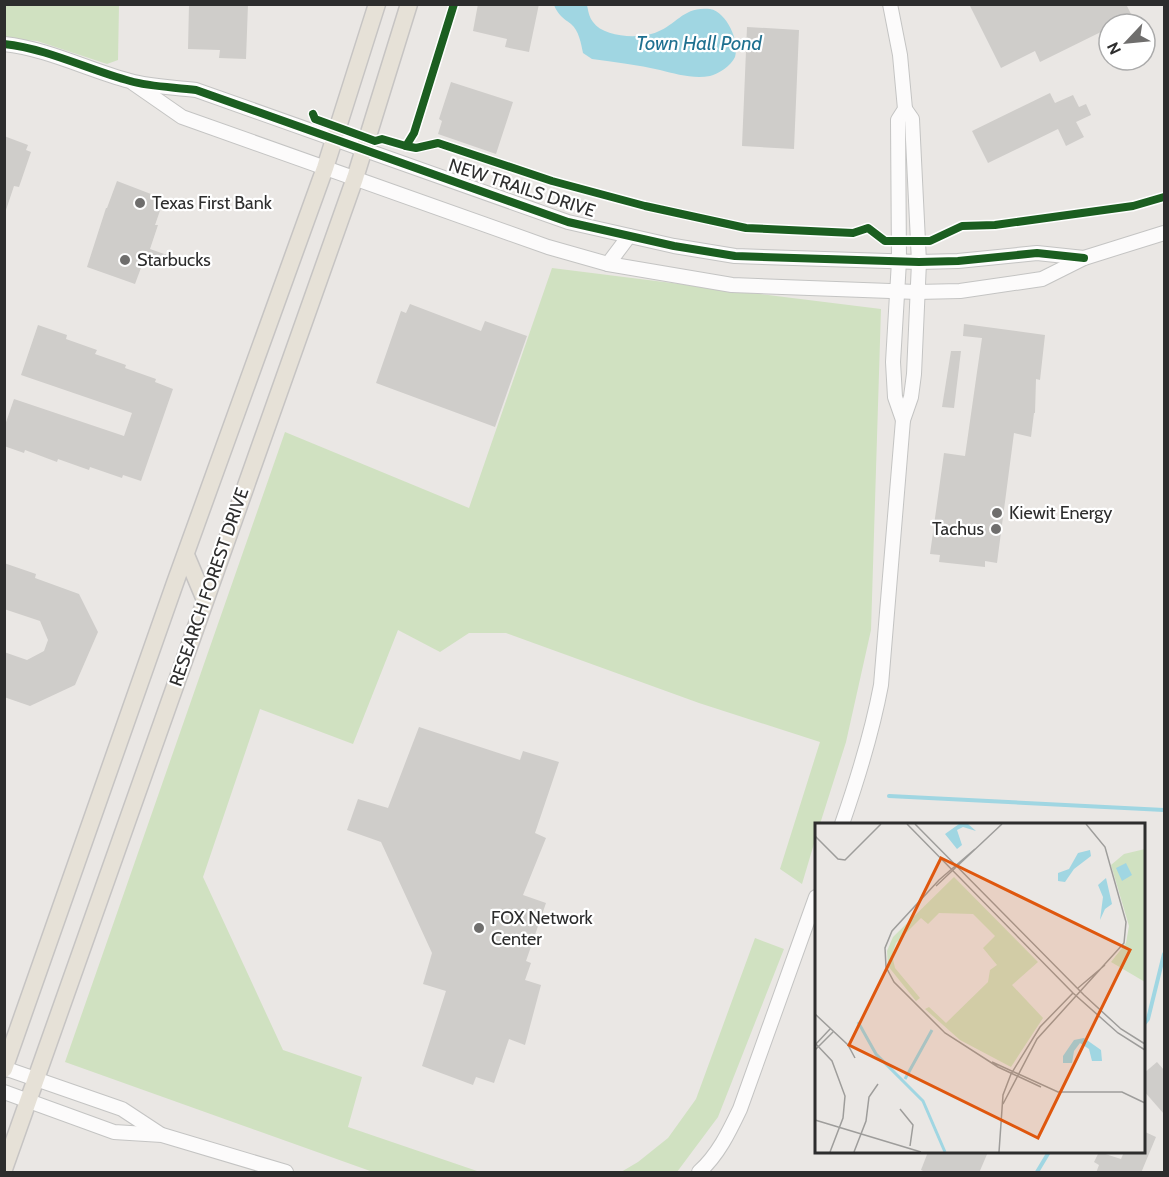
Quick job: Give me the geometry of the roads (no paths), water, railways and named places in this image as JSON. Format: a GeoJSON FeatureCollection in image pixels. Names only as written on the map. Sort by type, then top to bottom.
{"type":"FeatureCollection","features":[{"type":"Feature","properties":{"kind":"main road","name":"RESEARCH FOREST DRIVE"},"geometry":{"type":"LineString","coordinates":[[5,1068],[325,168],[377,4]]}},
{"type":"Feature","properties":{"kind":"main road","name":"RESEARCH FOREST DRIVE"},"geometry":{"type":"LineString","coordinates":[[4,1169],[15,1096],[29,1077],[205,600],[355,178],[409,4]]}},
{"type":"Feature","properties":{"kind":"main road"},"geometry":{"type":"LineString","coordinates":[[186,555],[205,600]]}},
{"type":"Feature","properties":{"kind":"street"},"geometry":{"type":"LineString","coordinates":[[843,823],[867,748],[882,685],[903,420],[911,397],[914,374],[919,262],[912,119],[905,109],[900,55],[890,4]]}},
{"type":"Feature","properties":{"kind":"street","name":"NEW TRAILS DRIVE"},"geometry":{"type":"LineString","coordinates":[[4,44],[21,46],[65,58],[131,81],[196,90],[568,222],[674,246],[735,256],[919,262],[958,261],[1037,253],[1084,258]]}},
{"type":"Feature","properties":{"kind":"street","name":"NEW TRAILS DRIVE"},"geometry":{"type":"LineString","coordinates":[[131,81],[182,117],[548,247],[608,264],[732,285],[917,292],[960,291],[1042,279],[1084,258],[1164,233]]}},
{"type":"Feature","properties":{"kind":"street"},"geometry":{"type":"LineString","coordinates":[[903,420],[895,397],[893,362],[899,261],[898,120],[905,109]]}},
{"type":"Feature","properties":{"kind":"street"},"geometry":{"type":"LineString","coordinates":[[607,231],[608,264]]}},
{"type":"Feature","properties":{"kind":"street"},"geometry":{"type":"LineString","coordinates":[[608,264],[628,236]]}},
{"type":"Feature","properties":{"kind":"street"},"geometry":{"type":"LineString","coordinates":[[699,1173],[727,1138],[740,1109],[815,900]]}},
{"type":"Feature","properties":{"kind":"street"},"geometry":{"type":"LineString","coordinates":[[5,1068],[122,1108],[162,1135]]}},
{"type":"Feature","properties":{"kind":"street"},"geometry":{"type":"LineString","coordinates":[[15,1096],[114,1132],[162,1135],[286,1173]]}},
{"type":"Feature","properties":{"kind":"water","name":"Town Hall Pond"},"geometry":{"type":"Polygon","coordinates":[[[554,5],[587,5],[593,22],[598,27],[623,36],[642,36],[657,32],[687,13],[710,9],[722,16],[731,28],[736,44],[735,57],[717,73],[697,77],[592,59],[583,53],[576,30],[559,14],[554,5]]]}},
{"type":"Feature","properties":{"kind":"waterway"},"geometry":{"type":"LineString","coordinates":[[889,796],[1164,810]]}},
{"type":"Feature","properties":{"kind":"waterway"},"geometry":{"type":"LineString","coordinates":[[1145,1023],[1148,1019],[1164,954]]}},
{"type":"Feature","properties":{"kind":"waterway"},"geometry":{"type":"LineString","coordinates":[[1037,1172],[1048,1153]]}},
{"type":"Feature","properties":{"kind":"place","name":"Texas First Bank"},"geometry":{"type":"Point","coordinates":[140,203]}},
{"type":"Feature","properties":{"kind":"place","name":"Starbucks"},"geometry":{"type":"Point","coordinates":[125,260]}},
{"type":"Feature","properties":{"kind":"place","name":"Kiewit Energy"},"geometry":{"type":"Point","coordinates":[997,513]}},
{"type":"Feature","properties":{"kind":"place","name":"Tachus"},"geometry":{"type":"Point","coordinates":[996,529]}},
{"type":"Feature","properties":{"kind":"place","name":"FOX Network Center"},"geometry":{"type":"Point","coordinates":[479,928]}}]}
